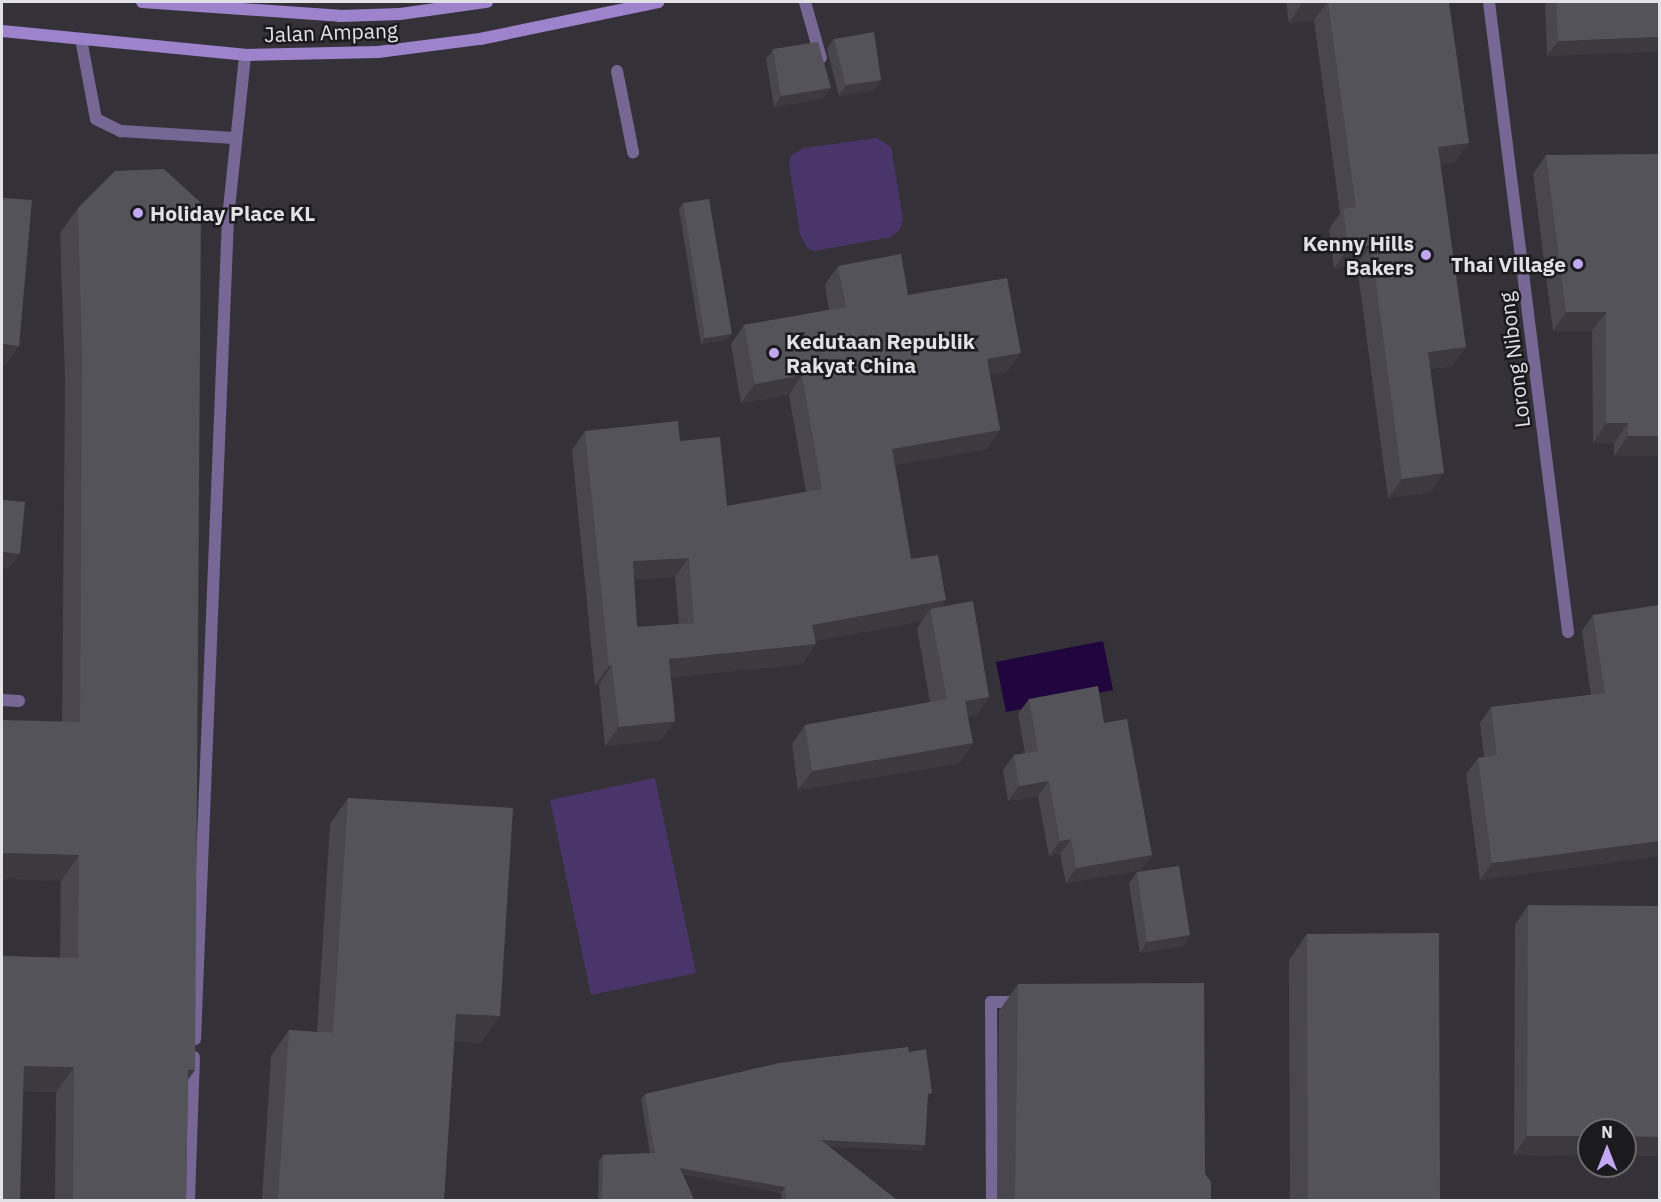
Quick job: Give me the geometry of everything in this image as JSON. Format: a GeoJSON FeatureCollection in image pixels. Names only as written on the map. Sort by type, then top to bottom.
{"type":"FeatureCollection","features":[{"type":"Feature","properties":{"kind":"main road","name":"Jalan Ampang"},"geometry":{"type":"LineString","coordinates":[[142,2],[340,16],[400,14],[479,2]]}},
{"type":"Feature","properties":{"kind":"main road","name":"Jalan Ampang"},"geometry":{"type":"LineString","coordinates":[[2,31],[245,55],[433,47],[658,2]]}},
{"type":"Feature","properties":{"kind":"street"},"geometry":{"type":"LineString","coordinates":[[805,2],[825,70]]}},
{"type":"Feature","properties":{"kind":"street","name":"Lorong Nibong"},"geometry":{"type":"LineString","coordinates":[[1489,2],[1558,570],[1568,632]]}},
{"type":"Feature","properties":{"kind":"street"},"geometry":{"type":"LineString","coordinates":[[81,39],[96,119],[121,131],[234,138]]}},
{"type":"Feature","properties":{"kind":"street"},"geometry":{"type":"LineString","coordinates":[[189,1200],[228,218],[234,138],[245,55]]}},
{"type":"Feature","properties":{"kind":"street"},"geometry":{"type":"LineString","coordinates":[[617,71],[633,152]]}},
{"type":"Feature","properties":{"kind":"street"},"geometry":{"type":"LineString","coordinates":[[2,700],[19,701]]}},
{"type":"Feature","properties":{"kind":"street"},"geometry":{"type":"LineString","coordinates":[[992,1200],[991,1002],[1039,1002]]}},
{"type":"Feature","properties":{"kind":"shaded area"},"geometry":{"type":"Polygon","coordinates":[[[877,138],[891,147],[903,219],[900,229],[891,237],[815,251],[807,248],[800,234],[789,164],[791,155],[804,148],[877,138]]]}},
{"type":"Feature","properties":{"kind":"shaded area"},"geometry":{"type":"Polygon","coordinates":[[[1103,641],[1113,690],[1006,712],[996,662],[1103,641]]]}},
{"type":"Feature","properties":{"kind":"shaded area"},"geometry":{"type":"Polygon","coordinates":[[[655,778],[696,973],[591,995],[550,800],[655,778]]]}},
{"type":"Feature","properties":{"kind":"building"},"geometry":{"type":"Polygon","coordinates":[[[1328,2],[1449,2],[1469,143],[1438,147],[1466,347],[1428,352],[1444,473],[1402,479],[1371,245],[1348,249],[1343,209],[1356,207],[1328,2]]]}},
{"type":"Feature","properties":{"kind":"building"},"geometry":{"type":"Polygon","coordinates":[[[1556,2],[1659,2],[1659,37],[1558,41],[1556,2]]]}},
{"type":"Feature","properties":{"kind":"building"},"geometry":{"type":"Polygon","coordinates":[[[874,32],[881,80],[846,85],[834,39],[874,32]]]}},
{"type":"Feature","properties":{"kind":"building"},"geometry":{"type":"Polygon","coordinates":[[[818,42],[831,88],[781,96],[773,49],[818,42]]]}},
{"type":"Feature","properties":{"kind":"building"},"geometry":{"type":"Polygon","coordinates":[[[1659,154],[1659,436],[1628,436],[1628,423],[1606,423],[1606,312],[1566,312],[1546,155],[1659,154]]]}},
{"type":"Feature","properties":{"kind":"building"},"geometry":{"type":"Polygon","coordinates":[[[164,169],[201,203],[195,1070],[188,1070],[186,1200],[73,1200],[74,1067],[24,1066],[20,1200],[2,1200],[2,956],[78,958],[79,855],[2,853],[2,720],[80,722],[82,353],[78,208],[115,171],[164,169]]]}},
{"type":"Feature","properties":{"kind":"building"},"geometry":{"type":"Polygon","coordinates":[[[2,198],[32,200],[19,346],[2,344],[2,198]]]}},
{"type":"Feature","properties":{"kind":"building"},"geometry":{"type":"Polygon","coordinates":[[[709,199],[732,334],[705,338],[683,203],[709,199]]]}},
{"type":"Feature","properties":{"kind":"building"},"geometry":{"type":"Polygon","coordinates":[[[901,254],[908,295],[1007,278],[1021,353],[987,359],[1000,430],[892,449],[911,559],[938,555],[946,600],[812,625],[816,644],[669,659],[675,721],[619,727],[612,665],[609,666],[585,431],[678,421],[680,441],[720,437],[727,506],[822,489],[802,375],[755,384],[744,325],[846,307],[838,266],[901,254]],[[689,558],[633,561],[637,627],[694,623],[689,558]]]}},
{"type":"Feature","properties":{"kind":"building"},"geometry":{"type":"Polygon","coordinates":[[[2,500],[25,502],[20,554],[2,552],[2,500]]]}},
{"type":"Feature","properties":{"kind":"building"},"geometry":{"type":"Polygon","coordinates":[[[973,601],[989,697],[965,701],[973,743],[812,771],[805,725],[947,699],[930,609],[973,601]]]}},
{"type":"Feature","properties":{"kind":"building"},"geometry":{"type":"Polygon","coordinates":[[[1659,605],[1659,841],[1492,863],[1478,758],[1497,755],[1491,707],[1605,693],[1593,615],[1659,605]]]}},
{"type":"Feature","properties":{"kind":"building"},"geometry":{"type":"Polygon","coordinates":[[[1098,686],[1104,723],[1127,719],[1152,855],[1076,868],[1071,839],[1060,841],[1049,781],[1019,786],[1014,755],[1038,751],[1029,699],[1098,686]]]}},
{"type":"Feature","properties":{"kind":"building"},"geometry":{"type":"Polygon","coordinates":[[[348,798],[513,808],[500,1016],[456,1014],[444,1200],[278,1200],[289,1030],[333,1033],[348,798]]]}},
{"type":"Feature","properties":{"kind":"building"},"geometry":{"type":"Polygon","coordinates":[[[1179,866],[1190,935],[1147,942],[1137,872],[1179,866]]]}},
{"type":"Feature","properties":{"kind":"building"},"geometry":{"type":"Polygon","coordinates":[[[1528,905],[1659,906],[1659,1137],[1637,1136],[1637,1118],[1577,1118],[1577,1136],[1527,1136],[1528,905]]]}},
{"type":"Feature","properties":{"kind":"building"},"geometry":{"type":"Polygon","coordinates":[[[1439,933],[1440,1200],[1308,1200],[1307,934],[1439,933]]]}},
{"type":"Feature","properties":{"kind":"building"},"geometry":{"type":"Polygon","coordinates":[[[1204,983],[1205,1174],[1211,1182],[1211,1200],[1015,1200],[1018,984],[1204,983]]]}},
{"type":"Feature","properties":{"kind":"building"},"geometry":{"type":"Polygon","coordinates":[[[908,1047],[909,1052],[926,1049],[932,1093],[928,1094],[925,1145],[821,1140],[897,1200],[786,1200],[785,1187],[680,1168],[694,1200],[602,1200],[603,1155],[655,1153],[645,1094],[779,1063],[908,1047]]]}},
{"type":"Feature","properties":{"kind":"place","name":"Holiday Place KL"},"geometry":{"type":"Point","coordinates":[138,213]}},
{"type":"Feature","properties":{"kind":"place","name":"Kenny Hills Bakers"},"geometry":{"type":"Point","coordinates":[1426,255]}},
{"type":"Feature","properties":{"kind":"place","name":"Thai Village"},"geometry":{"type":"Point","coordinates":[1578,264]}},
{"type":"Feature","properties":{"kind":"place","name":"Kedutaan Republik Rakyat China"},"geometry":{"type":"Point","coordinates":[774,353]}}]}
